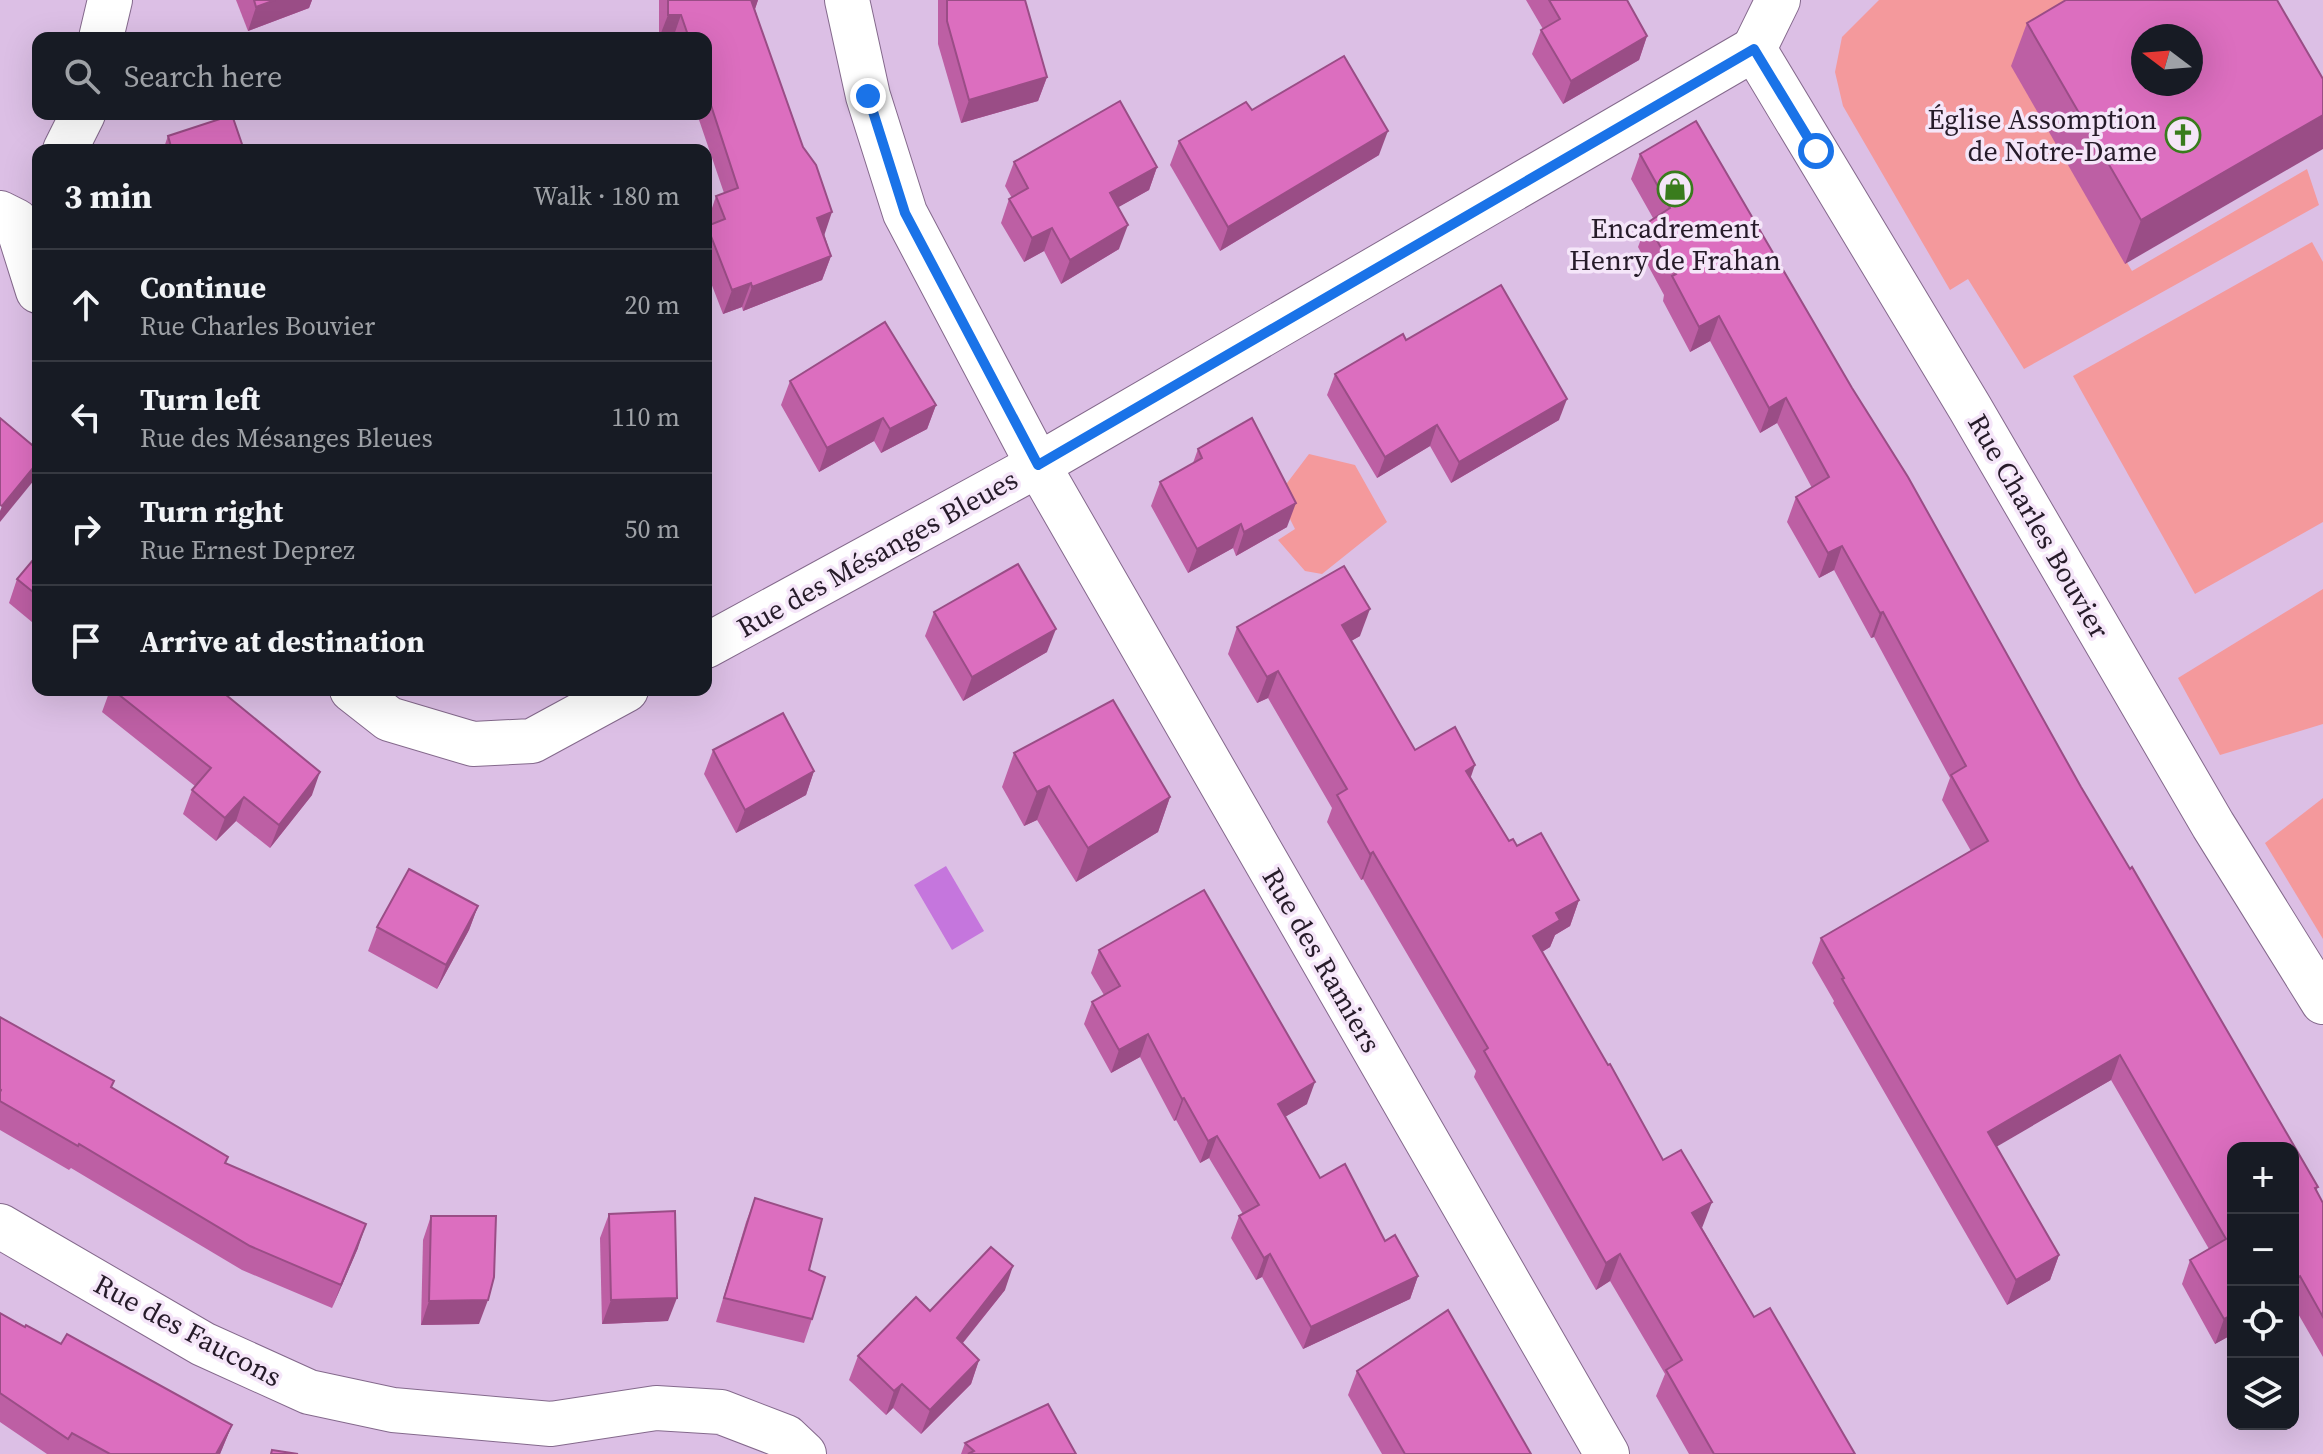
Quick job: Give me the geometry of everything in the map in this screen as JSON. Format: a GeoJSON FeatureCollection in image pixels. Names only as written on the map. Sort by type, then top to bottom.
{"type":"FeatureCollection","features":[{"type":"Feature","properties":{"kind":"street"},"geometry":{"type":"LineString","coordinates":[[102,32],[110,0]]}},
{"type":"Feature","properties":{"kind":"street","name":"Rue des Ramiers"},"geometry":{"type":"LineString","coordinates":[[847,0],[868,96],[905,213],[1038,465],[1607,1454]]}},
{"type":"Feature","properties":{"kind":"street"},"geometry":{"type":"LineString","coordinates":[[1754,49],[1778,0]]}},
{"type":"Feature","properties":{"kind":"street","name":"Rue des Mésanges Bleues"},"geometry":{"type":"LineString","coordinates":[[712,643],[1038,465],[1754,49]]}},
{"type":"Feature","properties":{"kind":"street","name":"Rue Charles Bouvier"},"geometry":{"type":"LineString","coordinates":[[1754,49],[1965,399],[2213,825],[2323,1002]]}},
{"type":"Feature","properties":{"kind":"street"},"geometry":{"type":"LineString","coordinates":[[68,144],[80,120]]}},
{"type":"Feature","properties":{"kind":"street"},"geometry":{"type":"LineString","coordinates":[[18,209],[32,266]]}},
{"type":"Feature","properties":{"kind":"street"},"geometry":{"type":"LineString","coordinates":[[360,696],[389,719],[473,744],[532,741],[615,696]]}},
{"type":"Feature","properties":{"kind":"street","name":"Rue des Faucons"},"geometry":{"type":"LineString","coordinates":[[0,1226],[203,1344],[309,1392],[393,1410],[551,1424],[656,1408],[721,1412],[786,1437],[804,1454]]}},
{"type":"Feature","properties":{"kind":"shaded area"},"geometry":{"type":"Polygon","coordinates":[[[1879,0],[2149,0],[2018,76],[2132,271],[2307,169],[2319,205],[2024,369],[1968,279],[1950,290],[1843,106],[1835,72],[1842,37],[1879,0]]]}},
{"type":"Feature","properties":{"kind":"shaded area"},"geometry":{"type":"Polygon","coordinates":[[[2312,242],[2323,262],[2323,522],[2195,594],[2073,376],[2312,242]]]}},
{"type":"Feature","properties":{"kind":"shaded area"},"geometry":{"type":"Polygon","coordinates":[[[1309,454],[1355,465],[1387,522],[1322,574],[1305,571],[1278,540],[1295,529],[1278,495],[1309,454]]]}},
{"type":"Feature","properties":{"kind":"shaded area"},"geometry":{"type":"Polygon","coordinates":[[[2323,589],[2323,724],[2220,755],[2178,678],[2323,589]]]}},
{"type":"Feature","properties":{"kind":"shaded area"},"geometry":{"type":"Polygon","coordinates":[[[2323,798],[2323,939],[2265,843],[2323,798]]]}},
{"type":"Feature","properties":{"kind":"shaded area"},"geometry":{"type":"Polygon","coordinates":[[[946,866],[984,931],[952,950],[914,885],[946,866]]]}},
{"type":"Feature","properties":{"kind":"building"},"geometry":{"type":"Polygon","coordinates":[[[254,0],[275,0],[256,7],[254,0]]]}},
{"type":"Feature","properties":{"kind":"building"},"geometry":{"type":"Polygon","coordinates":[[[668,0],[751,0],[803,147],[816,165],[832,212],[817,218],[831,256],[752,287],[751,283],[732,290],[712,239],[712,224],[725,219],[716,196],[738,188],[712,108],[712,32],[687,32],[681,15],[668,15],[668,0]]]}},
{"type":"Feature","properties":{"kind":"building"},"geometry":{"type":"Polygon","coordinates":[[[947,0],[1025,0],[1047,77],[969,100],[947,21],[947,0]]]}},
{"type":"Feature","properties":{"kind":"building"},"geometry":{"type":"Polygon","coordinates":[[[1549,0],[1627,0],[1647,36],[1571,81],[1541,30],[1560,19],[1549,0]]]}},
{"type":"Feature","properties":{"kind":"building","name":"Église Assomption de Notre-Dame"},"geometry":{"type":"Polygon","coordinates":[[[2066,0],[2277,0],[2323,79],[2323,115],[2141,220],[2027,23],[2066,0]]]}},
{"type":"Feature","properties":{"kind":"building"},"geometry":{"type":"Polygon","coordinates":[[[1344,56],[1388,131],[1228,227],[1179,141],[1246,102],[1252,110],[1344,56]]]}},
{"type":"Feature","properties":{"kind":"building"},"geometry":{"type":"Polygon","coordinates":[[[1120,101],[1157,167],[1110,193],[1128,225],[1070,260],[1052,228],[1032,238],[1009,199],[1028,188],[1014,162],[1120,101]]]}},
{"type":"Feature","properties":{"kind":"building"},"geometry":{"type":"Polygon","coordinates":[[[217,120],[234,120],[242,144],[170,144],[168,136],[217,120]]]}},
{"type":"Feature","properties":{"kind":"building"},"geometry":{"type":"Polygon","coordinates":[[[1696,121],[1852,388],[1908,477],[2081,787],[2130,869],[2132,867],[2292,1142],[2227,1142],[2227,1317],[2224,1319],[2190,1260],[2226,1239],[2120,1055],[1988,1132],[2059,1255],[2016,1280],[1821,938],[1988,841],[1951,775],[1966,766],[1883,612],[1880,613],[1842,546],[1828,553],[1796,497],[1829,477],[1786,398],[1769,408],[1719,316],[1699,327],[1672,276],[1676,274],[1647,223],[1670,208],[1640,154],[1696,121]]]}},
{"type":"Feature","properties":{"kind":"building"},"geometry":{"type":"Polygon","coordinates":[[[1501,285],[1567,399],[1459,462],[1437,425],[1385,457],[1335,374],[1403,334],[1406,340],[1501,285]]]}},
{"type":"Feature","properties":{"kind":"building"},"geometry":{"type":"Polygon","coordinates":[[[885,322],[936,405],[890,429],[883,418],[827,448],[790,381],[885,322]]]}},
{"type":"Feature","properties":{"kind":"building"},"geometry":{"type":"Polygon","coordinates":[[[0,418],[32,445],[32,469],[0,505],[0,418]]]}},
{"type":"Feature","properties":{"kind":"building"},"geometry":{"type":"Polygon","coordinates":[[[1252,418],[1296,503],[1244,532],[1241,524],[1197,549],[1160,482],[1202,458],[1198,449],[1252,418]]]}},
{"type":"Feature","properties":{"kind":"building"},"geometry":{"type":"Polygon","coordinates":[[[32,561],[32,591],[17,579],[32,561]]]}},
{"type":"Feature","properties":{"kind":"building"},"geometry":{"type":"Polygon","coordinates":[[[1018,564],[1056,629],[972,677],[934,612],[1018,564]]]}},
{"type":"Feature","properties":{"kind":"building"},"geometry":{"type":"Polygon","coordinates":[[[1344,566],[1370,609],[1342,625],[1415,750],[1455,727],[1475,765],[1466,771],[1509,841],[1513,839],[1517,846],[1541,833],[1579,900],[1556,913],[1560,920],[1533,936],[1663,1160],[1681,1150],[1712,1202],[1692,1213],[1754,1317],[1770,1308],[1855,1454],[1714,1454],[1666,1370],[1682,1360],[1620,1254],[1606,1263],[1484,1051],[1488,1048],[1337,795],[1347,789],[1278,671],[1267,677],[1237,627],[1344,566]]]}},
{"type":"Feature","properties":{"kind":"building"},"geometry":{"type":"Polygon","coordinates":[[[121,696],[227,696],[320,772],[279,825],[244,797],[225,818],[192,790],[211,768],[121,696]]]}},
{"type":"Feature","properties":{"kind":"building"},"geometry":{"type":"Polygon","coordinates":[[[1113,700],[1170,797],[1088,848],[1049,786],[1037,792],[1014,753],[1113,700]]]}},
{"type":"Feature","properties":{"kind":"building"},"geometry":{"type":"Polygon","coordinates":[[[783,713],[814,771],[745,810],[713,750],[783,713]]]}},
{"type":"Feature","properties":{"kind":"building"},"geometry":{"type":"Polygon","coordinates":[[[409,869],[478,906],[446,965],[377,927],[409,869]]]}},
{"type":"Feature","properties":{"kind":"building"},"geometry":{"type":"Polygon","coordinates":[[[1204,890],[1315,1082],[1278,1104],[1320,1178],[1345,1164],[1385,1241],[1395,1235],[1418,1276],[1311,1327],[1270,1254],[1264,1258],[1239,1216],[1259,1205],[1217,1136],[1208,1141],[1148,1034],[1119,1050],[1092,1002],[1120,986],[1099,950],[1204,890]]]}},
{"type":"Feature","properties":{"kind":"building"},"geometry":{"type":"Polygon","coordinates":[[[0,1017],[114,1081],[111,1087],[228,1157],[225,1163],[366,1224],[341,1285],[250,1246],[79,1144],[0,1101],[0,1017]]]}},
{"type":"Feature","properties":{"kind":"building"},"geometry":{"type":"Polygon","coordinates":[[[2299,1154],[2318,1187],[2315,1188],[2323,1203],[2323,1317],[2300,1276],[2299,1154]]]}},
{"type":"Feature","properties":{"kind":"building"},"geometry":{"type":"Polygon","coordinates":[[[755,1198],[822,1219],[809,1270],[825,1277],[812,1319],[724,1298],[755,1198]]]}},
{"type":"Feature","properties":{"kind":"building"},"geometry":{"type":"Polygon","coordinates":[[[675,1211],[677,1298],[611,1300],[609,1214],[675,1211]]]}},
{"type":"Feature","properties":{"kind":"building"},"geometry":{"type":"Polygon","coordinates":[[[431,1216],[496,1216],[494,1277],[488,1300],[429,1301],[431,1216]]]}},
{"type":"Feature","properties":{"kind":"building"},"geometry":{"type":"Polygon","coordinates":[[[991,1247],[1013,1266],[957,1338],[979,1360],[930,1410],[902,1384],[894,1391],[858,1356],[916,1297],[930,1311],[991,1247]]]}},
{"type":"Feature","properties":{"kind":"building"},"geometry":{"type":"Polygon","coordinates":[[[1448,1310],[1531,1454],[1405,1454],[1357,1371],[1448,1310]]]}},
{"type":"Feature","properties":{"kind":"building"},"geometry":{"type":"Polygon","coordinates":[[[0,1313],[61,1344],[67,1334],[232,1425],[216,1454],[110,1454],[72,1433],[68,1439],[0,1393],[0,1313]]]}},
{"type":"Feature","properties":{"kind":"building"},"geometry":{"type":"Polygon","coordinates":[[[1048,1404],[1076,1454],[968,1454],[974,1451],[965,1443],[1048,1404]]]}},
{"type":"Feature","properties":{"kind":"building"},"geometry":{"type":"Polygon","coordinates":[[[272,1450],[298,1454],[271,1454],[272,1450]]]}},
{"type":"Feature","properties":{"kind":"place","name":"Église Assomption de Notre-Dame"},"geometry":{"type":"Point","coordinates":[2183,135]}},
{"type":"Feature","properties":{"kind":"place","name":"Encadrement Henry de Frahan"},"geometry":{"type":"Point","coordinates":[1675,189]}},
{"type":"Feature","properties":{"kind":"route"},"geometry":{"type":"LineString","coordinates":[[868,96],[905,213],[1038,465],[1754,49],[1816,151]]}}]}
